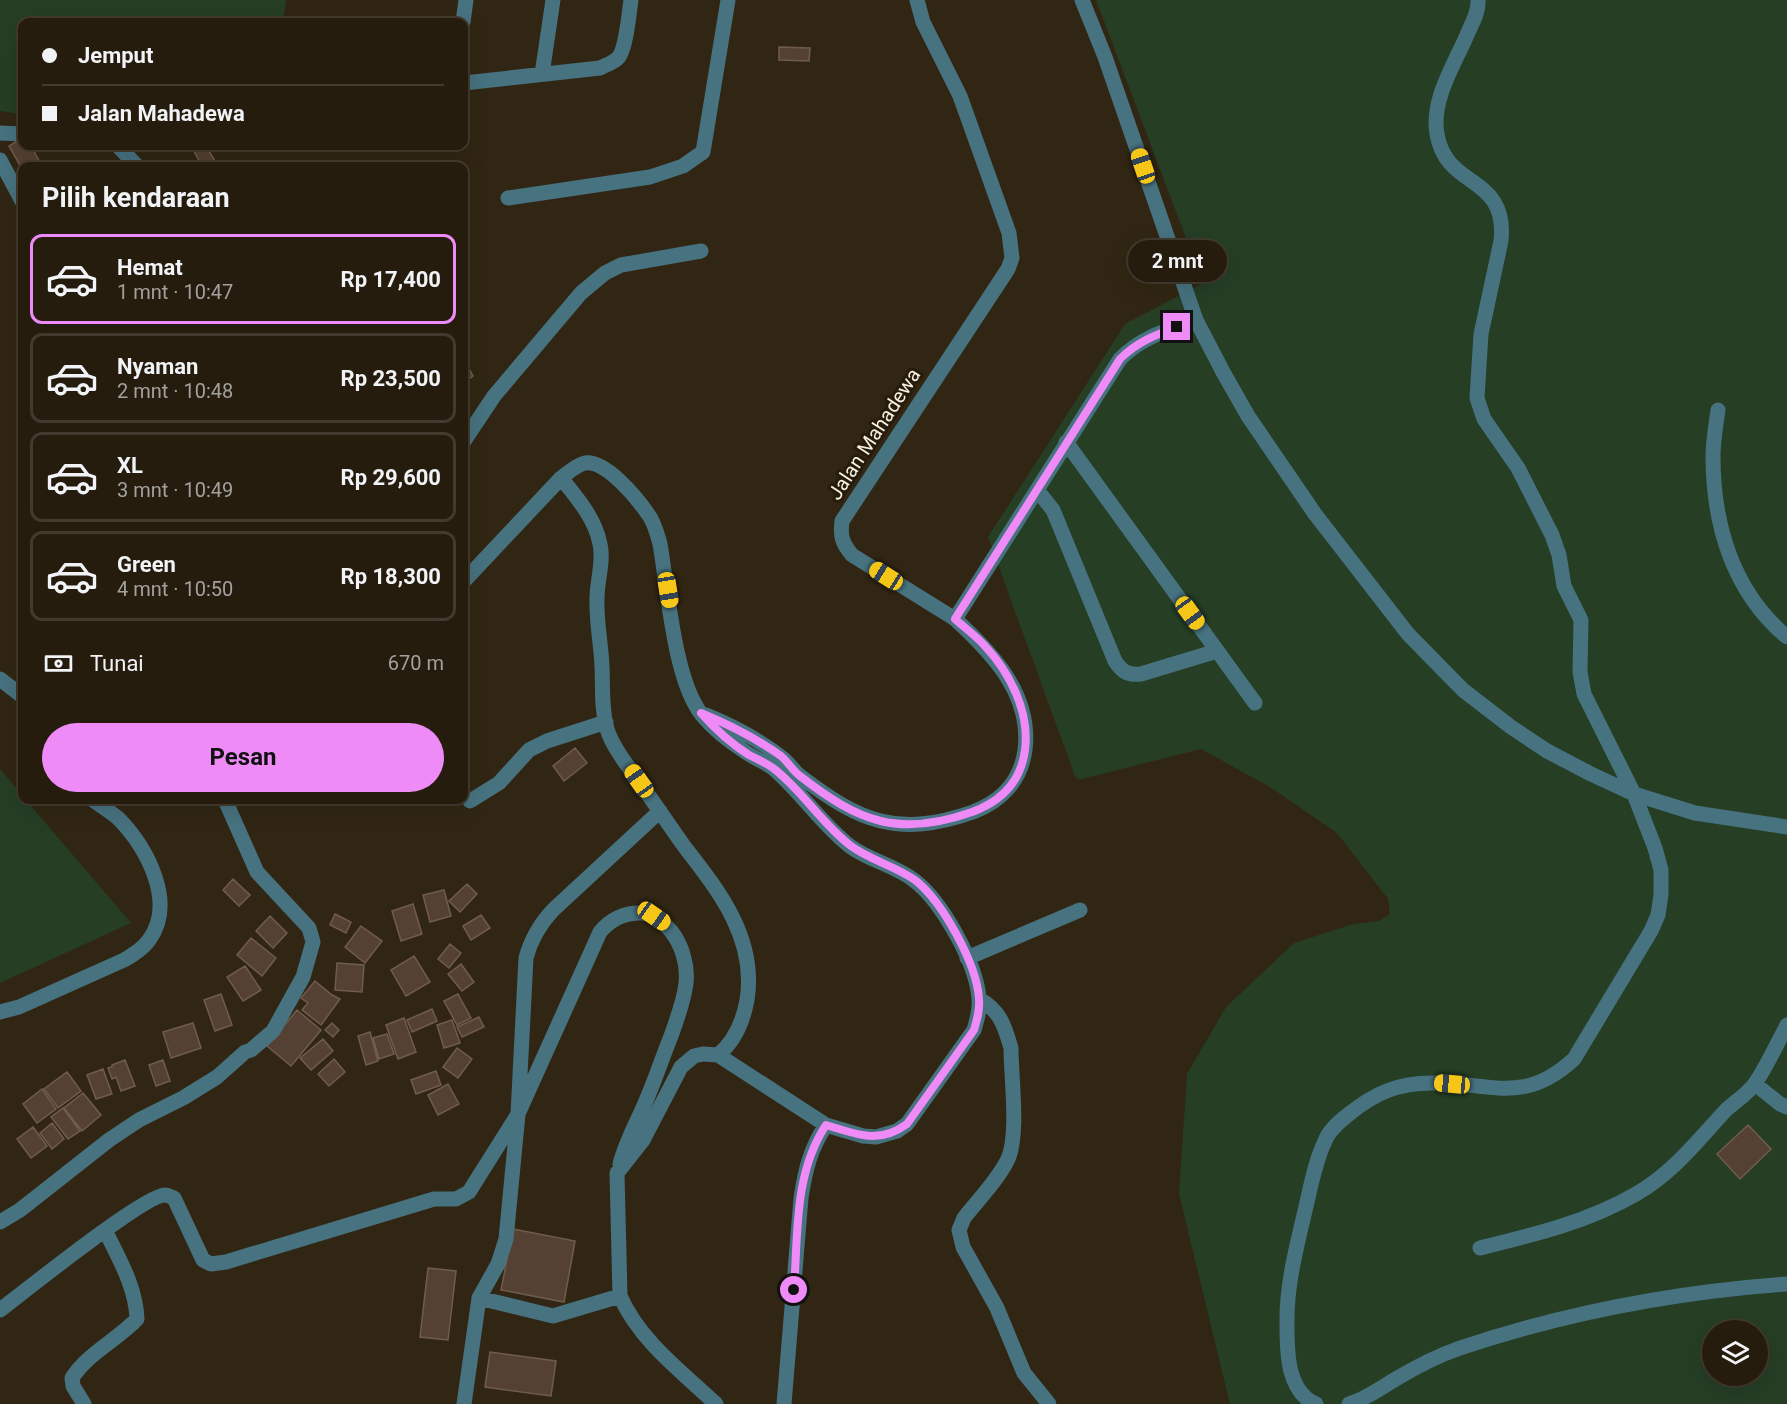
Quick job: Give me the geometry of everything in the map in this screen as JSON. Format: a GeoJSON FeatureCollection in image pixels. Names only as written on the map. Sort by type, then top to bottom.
{"type":"FeatureCollection","features":[{"type":"Feature","properties":{"kind":"street"},"geometry":{"type":"LineString","coordinates":[[464,18],[466,0]]}},
{"type":"Feature","properties":{"kind":"street"},"geometry":{"type":"LineString","coordinates":[[542,74],[553,0]]}},
{"type":"Feature","properties":{"kind":"street"},"geometry":{"type":"LineString","coordinates":[[468,83],[600,68],[619,58],[632,0]]}},
{"type":"Feature","properties":{"kind":"street"},"geometry":{"type":"LineString","coordinates":[[508,198],[650,177],[683,166],[703,152],[729,0]]}},
{"type":"Feature","properties":{"kind":"street","name":"Jalan Mahadewa"},"geometry":{"type":"LineString","coordinates":[[701,713],[753,738],[784,759],[798,775],[837,803],[868,818],[906,825],[944,821],[982,808],[1007,791],[1023,764],[1026,747],[1025,725],[1020,705],[1013,686],[985,646],[955,619],[852,555],[843,544],[840,534],[842,520],[1008,269],[1012,258],[1009,233],[960,96],[923,22],[917,0]]}},
{"type":"Feature","properties":{"kind":"street"},"geometry":{"type":"LineString","coordinates":[[1082,0],[1105,57],[1196,320],[1248,416],[1282,468],[1334,540],[1408,634],[1463,690],[1511,727],[1547,751],[1590,774],[1634,794],[1695,813],[1787,827]]}},
{"type":"Feature","properties":{"kind":"street"},"geometry":{"type":"LineString","coordinates":[[1316,1404],[1309,1401],[1298,1389],[1291,1371],[1287,1348],[1287,1312],[1293,1263],[1318,1158],[1325,1138],[1338,1123],[1368,1098],[1406,1085],[1432,1083],[1514,1089],[1549,1079],[1574,1059],[1651,931],[1658,915],[1661,895],[1660,870],[1655,848],[1634,794],[1584,694],[1580,672],[1581,620],[1564,586],[1556,546],[1518,468],[1484,419],[1477,398],[1481,334],[1501,241],[1501,221],[1492,196],[1451,166],[1443,156],[1438,143],[1436,116],[1442,91],[1476,15],[1479,0]]}},
{"type":"Feature","properties":{"kind":"street"},"geometry":{"type":"LineString","coordinates":[[0,133],[18,134]]}},
{"type":"Feature","properties":{"kind":"street"},"geometry":{"type":"LineString","coordinates":[[122,150],[133,162]]}},
{"type":"Feature","properties":{"kind":"street"},"geometry":{"type":"LineString","coordinates":[[0,160],[18,194]]}},
{"type":"Feature","properties":{"kind":"street"},"geometry":{"type":"LineString","coordinates":[[468,435],[494,396],[581,293],[605,273],[621,265],[701,251]]}},
{"type":"Feature","properties":{"kind":"street"},"geometry":{"type":"LineString","coordinates":[[955,619],[1065,442],[1120,359],[1131,347],[1144,339],[1196,320]]}},
{"type":"Feature","properties":{"kind":"street"},"geometry":{"type":"LineString","coordinates":[[1719,410],[1712,453],[1714,493],[1730,560],[1746,591],[1765,618],[1787,637]]}},
{"type":"Feature","properties":{"kind":"street"},"geometry":{"type":"LineString","coordinates":[[1065,442],[1255,703]]}},
{"type":"Feature","properties":{"kind":"street"},"geometry":{"type":"LineString","coordinates":[[468,577],[561,478],[579,465],[593,464],[613,474],[649,515],[660,544],[679,659],[687,687],[701,713],[721,735],[773,768],[852,847],[902,871],[916,882],[943,912],[967,958],[979,999],[974,1030],[907,1124],[897,1131],[876,1137],[863,1136],[826,1125],[718,1055],[703,1053],[694,1056],[681,1067],[644,1140],[617,1173]]}},
{"type":"Feature","properties":{"kind":"street"},"geometry":{"type":"LineString","coordinates":[[561,478],[589,516],[600,544],[602,556],[596,616],[602,664],[603,710],[616,748],[725,901],[742,941],[748,965],[749,988],[745,1010],[733,1040],[718,1055]]}},
{"type":"Feature","properties":{"kind":"street"},"geometry":{"type":"LineString","coordinates":[[1037,490],[1053,510],[1121,671],[1129,675],[1141,674],[1217,651]]}},
{"type":"Feature","properties":{"kind":"street"},"geometry":{"type":"LineString","coordinates":[[0,679],[18,693]]}},
{"type":"Feature","properties":{"kind":"street"},"geometry":{"type":"LineString","coordinates":[[470,801],[499,783],[529,750],[547,741],[606,722]]}},
{"type":"Feature","properties":{"kind":"street"},"geometry":{"type":"LineString","coordinates":[[0,1012],[19,1007],[124,960],[150,940],[158,923],[160,906],[158,890],[146,856],[118,818],[99,804]]}},
{"type":"Feature","properties":{"kind":"street"},"geometry":{"type":"LineString","coordinates":[[0,1222],[20,1210],[109,1140],[139,1120],[183,1098],[217,1077],[245,1052],[251,1050],[273,1031],[303,977],[313,942],[309,928],[257,872],[227,804]]}},
{"type":"Feature","properties":{"kind":"street"},"geometry":{"type":"LineString","coordinates":[[464,1404],[479,1298],[498,1264],[506,1239],[518,1114],[524,978],[531,940],[553,910],[660,811]]}},
{"type":"Feature","properties":{"kind":"street"},"geometry":{"type":"LineString","coordinates":[[967,958],[1080,910]]}},
{"type":"Feature","properties":{"kind":"street"},"geometry":{"type":"LineString","coordinates":[[0,1310],[105,1230],[153,1199],[165,1195],[174,1198],[203,1260],[211,1264],[236,1259],[434,1199],[456,1199],[469,1192],[518,1114],[600,932],[606,924],[617,918],[642,913],[654,916],[674,936],[685,962],[685,988],[676,1023],[648,1097],[627,1142],[617,1173],[620,1296],[628,1313],[645,1336],[717,1404]]}},
{"type":"Feature","properties":{"kind":"street"},"geometry":{"type":"LineString","coordinates":[[979,999],[993,1007],[999,1014],[1011,1048],[1013,1132],[1008,1158],[960,1224],[959,1235],[963,1247],[997,1308],[1024,1373],[1049,1404]]}},
{"type":"Feature","properties":{"kind":"street"},"geometry":{"type":"LineString","coordinates":[[1480,1248],[1569,1224],[1637,1194],[1666,1173],[1700,1142],[1726,1111],[1755,1084],[1787,1025]]}},
{"type":"Feature","properties":{"kind":"street"},"geometry":{"type":"LineString","coordinates":[[1755,1084],[1787,1107]]}},
{"type":"Feature","properties":{"kind":"street"},"geometry":{"type":"LineString","coordinates":[[784,1404],[805,1169],[811,1151],[826,1125]]}},
{"type":"Feature","properties":{"kind":"street"},"geometry":{"type":"LineString","coordinates":[[84,1404],[73,1386],[72,1378],[76,1371],[136,1319],[136,1304],[126,1272],[105,1230]]}},
{"type":"Feature","properties":{"kind":"street"},"geometry":{"type":"LineString","coordinates":[[1350,1404],[1362,1400],[1422,1364],[1458,1349],[1564,1319],[1680,1294],[1787,1284]]}},
{"type":"Feature","properties":{"kind":"street"},"geometry":{"type":"LineString","coordinates":[[479,1298],[553,1316],[620,1296]]}},
{"type":"Feature","properties":{"kind":"green space"},"geometry":{"type":"Polygon","coordinates":[[[0,0],[286,0],[284,18],[18,18],[18,113],[0,111],[0,0]]]}},
{"type":"Feature","properties":{"kind":"green space"},"geometry":{"type":"Polygon","coordinates":[[[1096,0],[1787,0],[1787,1404],[1230,1404],[1179,1194],[1187,1074],[1226,1007],[1294,943],[1353,924],[1379,921],[1390,914],[1388,899],[1337,833],[1270,787],[1201,749],[1078,780],[1075,776],[988,537],[1125,324],[1203,283],[1096,0]]]}},
{"type":"Feature","properties":{"kind":"green space"},"geometry":{"type":"Polygon","coordinates":[[[0,769],[18,790],[18,804],[29,804],[131,923],[0,983],[0,769]]]}},
{"type":"Feature","properties":{"kind":"building"},"geometry":{"type":"Polygon","coordinates":[[[779,47],[810,48],[809,61],[779,60],[779,47]]]}},
{"type":"Feature","properties":{"kind":"building"},"geometry":{"type":"Polygon","coordinates":[[[18,140],[18,150],[33,150],[40,162],[18,162],[9,146],[18,140]]]}},
{"type":"Feature","properties":{"kind":"building"},"geometry":{"type":"Polygon","coordinates":[[[193,150],[208,150],[216,162],[200,162],[193,150]]]}},
{"type":"Feature","properties":{"kind":"building"},"geometry":{"type":"Polygon","coordinates":[[[468,367],[473,376],[468,379],[468,367]]]}},
{"type":"Feature","properties":{"kind":"building"},"geometry":{"type":"Polygon","coordinates":[[[575,748],[587,763],[564,781],[553,766],[575,748]]]}},
{"type":"Feature","properties":{"kind":"building"},"geometry":{"type":"Polygon","coordinates":[[[233,879],[250,895],[239,906],[223,890],[233,879]]]}},
{"type":"Feature","properties":{"kind":"building"},"geometry":{"type":"Polygon","coordinates":[[[467,884],[477,894],[460,912],[449,901],[467,884]]]}},
{"type":"Feature","properties":{"kind":"building"},"geometry":{"type":"Polygon","coordinates":[[[444,890],[451,916],[430,922],[423,895],[444,890]]]}},
{"type":"Feature","properties":{"kind":"building"},"geometry":{"type":"Polygon","coordinates":[[[413,904],[422,934],[401,941],[392,911],[413,904]]]}},
{"type":"Feature","properties":{"kind":"building"},"geometry":{"type":"Polygon","coordinates":[[[335,914],[351,922],[346,933],[330,925],[335,914]]]}},
{"type":"Feature","properties":{"kind":"building"},"geometry":{"type":"Polygon","coordinates":[[[481,915],[490,928],[471,940],[463,926],[481,915]]]}},
{"type":"Feature","properties":{"kind":"building"},"geometry":{"type":"Polygon","coordinates":[[[270,916],[287,933],[273,948],[256,931],[270,916]]]}},
{"type":"Feature","properties":{"kind":"building"},"geometry":{"type":"Polygon","coordinates":[[[361,926],[382,941],[365,963],[345,947],[361,926]]]}},
{"type":"Feature","properties":{"kind":"building"},"geometry":{"type":"Polygon","coordinates":[[[251,938],[276,958],[262,976],[237,955],[251,938]]]}},
{"type":"Feature","properties":{"kind":"building"},"geometry":{"type":"Polygon","coordinates":[[[450,944],[461,953],[449,968],[438,959],[450,944]]]}},
{"type":"Feature","properties":{"kind":"building"},"geometry":{"type":"Polygon","coordinates":[[[414,956],[430,982],[406,996],[391,970],[414,956]]]}},
{"type":"Feature","properties":{"kind":"building"},"geometry":{"type":"Polygon","coordinates":[[[337,963],[364,965],[362,992],[335,990],[337,963]]]}},
{"type":"Feature","properties":{"kind":"building"},"geometry":{"type":"Polygon","coordinates":[[[461,964],[474,982],[462,991],[448,974],[461,964]]]}},
{"type":"Feature","properties":{"kind":"building"},"geometry":{"type":"Polygon","coordinates":[[[245,966],[261,990],[243,1001],[227,977],[245,966]]]}},
{"type":"Feature","properties":{"kind":"building"},"geometry":{"type":"Polygon","coordinates":[[[315,981],[340,999],[321,1025],[302,1010],[308,1003],[301,998],[315,981]]]}},
{"type":"Feature","properties":{"kind":"building"},"geometry":{"type":"Polygon","coordinates":[[[221,994],[232,1025],[215,1031],[204,1000],[221,994]]]}},
{"type":"Feature","properties":{"kind":"building"},"geometry":{"type":"Polygon","coordinates":[[[458,994],[471,1018],[457,1025],[444,1001],[458,994]]]}},
{"type":"Feature","properties":{"kind":"building"},"geometry":{"type":"Polygon","coordinates":[[[432,1009],[437,1021],[412,1032],[407,1020],[432,1009]]]}},
{"type":"Feature","properties":{"kind":"building"},"geometry":{"type":"Polygon","coordinates":[[[297,1010],[321,1030],[291,1066],[267,1046],[297,1010]]]}},
{"type":"Feature","properties":{"kind":"building"},"geometry":{"type":"Polygon","coordinates":[[[479,1017],[484,1027],[462,1037],[457,1027],[479,1017]]]}},
{"type":"Feature","properties":{"kind":"building"},"geometry":{"type":"Polygon","coordinates":[[[404,1018],[416,1052],[398,1059],[386,1025],[404,1018]]]}},
{"type":"Feature","properties":{"kind":"building"},"geometry":{"type":"Polygon","coordinates":[[[452,1020],[460,1043],[444,1048],[437,1025],[452,1020]]]}},
{"type":"Feature","properties":{"kind":"building"},"geometry":{"type":"Polygon","coordinates":[[[193,1023],[201,1048],[171,1058],[163,1032],[193,1023]]]}},
{"type":"Feature","properties":{"kind":"building"},"geometry":{"type":"Polygon","coordinates":[[[332,1023],[339,1030],[333,1037],[325,1030],[332,1023]]]}},
{"type":"Feature","properties":{"kind":"building"},"geometry":{"type":"Polygon","coordinates":[[[370,1032],[378,1061],[366,1065],[358,1036],[370,1032]]]}},
{"type":"Feature","properties":{"kind":"building"},"geometry":{"type":"Polygon","coordinates":[[[387,1034],[394,1054],[379,1059],[373,1038],[387,1034]]]}},
{"type":"Feature","properties":{"kind":"building"},"geometry":{"type":"Polygon","coordinates":[[[323,1039],[333,1051],[311,1070],[300,1058],[323,1039]]]}},
{"type":"Feature","properties":{"kind":"building"},"geometry":{"type":"Polygon","coordinates":[[[457,1048],[472,1059],[458,1078],[443,1067],[457,1048]]]}},
{"type":"Feature","properties":{"kind":"building"},"geometry":{"type":"Polygon","coordinates":[[[334,1059],[345,1072],[329,1086],[318,1074],[334,1059]]]}},
{"type":"Feature","properties":{"kind":"building"},"geometry":{"type":"Polygon","coordinates":[[[125,1060],[135,1086],[121,1091],[116,1077],[112,1079],[108,1068],[125,1060]]]}},
{"type":"Feature","properties":{"kind":"building"},"geometry":{"type":"Polygon","coordinates":[[[163,1060],[170,1081],[156,1086],[149,1065],[163,1060]]]}},
{"type":"Feature","properties":{"kind":"building"},"geometry":{"type":"Polygon","coordinates":[[[103,1069],[112,1094],[96,1099],[87,1075],[103,1069]]]}},
{"type":"Feature","properties":{"kind":"building"},"geometry":{"type":"Polygon","coordinates":[[[436,1071],[441,1085],[416,1094],[411,1080],[436,1071]]]}},
{"type":"Feature","properties":{"kind":"building"},"geometry":{"type":"Polygon","coordinates":[[[67,1072],[81,1091],[58,1108],[44,1089],[67,1072]]]}},
{"type":"Feature","properties":{"kind":"building"},"geometry":{"type":"Polygon","coordinates":[[[448,1084],[459,1104],[438,1115],[428,1095],[448,1084]]]}},
{"type":"Feature","properties":{"kind":"building"},"geometry":{"type":"Polygon","coordinates":[[[42,1089],[56,1109],[37,1123],[23,1104],[42,1089]]]}},
{"type":"Feature","properties":{"kind":"building"},"geometry":{"type":"Polygon","coordinates":[[[83,1093],[101,1115],[82,1131],[64,1108],[83,1093]]]}},
{"type":"Feature","properties":{"kind":"building"},"geometry":{"type":"Polygon","coordinates":[[[63,1108],[80,1131],[68,1139],[51,1117],[63,1108]]]}},
{"type":"Feature","properties":{"kind":"building"},"geometry":{"type":"Polygon","coordinates":[[[52,1123],[64,1139],[52,1149],[40,1133],[52,1123]]]}},
{"type":"Feature","properties":{"kind":"building"},"geometry":{"type":"Polygon","coordinates":[[[1748,1125],[1771,1149],[1740,1179],[1717,1154],[1748,1125]]]}},
{"type":"Feature","properties":{"kind":"building"},"geometry":{"type":"Polygon","coordinates":[[[33,1127],[47,1146],[31,1158],[17,1139],[33,1127]]]}},
{"type":"Feature","properties":{"kind":"building"},"geometry":{"type":"Polygon","coordinates":[[[513,1229],[575,1241],[564,1302],[501,1290],[513,1229]]]}},
{"type":"Feature","properties":{"kind":"building"},"geometry":{"type":"Polygon","coordinates":[[[428,1268],[456,1271],[448,1340],[420,1337],[428,1268]]]}},
{"type":"Feature","properties":{"kind":"building"},"geometry":{"type":"Polygon","coordinates":[[[490,1352],[556,1361],[551,1396],[485,1387],[490,1352]]]}},
{"type":"Feature","properties":{"kind":"route"},"geometry":{"type":"LineString","coordinates":[[794,1290],[805,1169],[811,1151],[826,1125],[863,1136],[876,1137],[897,1131],[907,1124],[974,1030],[979,999],[976,982],[957,936],[929,894],[902,871],[852,847],[773,768],[721,735],[701,713],[738,729],[774,751],[798,775],[837,803],[868,818],[906,825],[927,824],[961,816],[995,801],[1007,791],[1023,764],[1026,747],[1025,725],[1013,686],[1002,668],[985,646],[955,619],[1065,442],[1120,359],[1131,347],[1144,339],[1177,327]]}}]}
